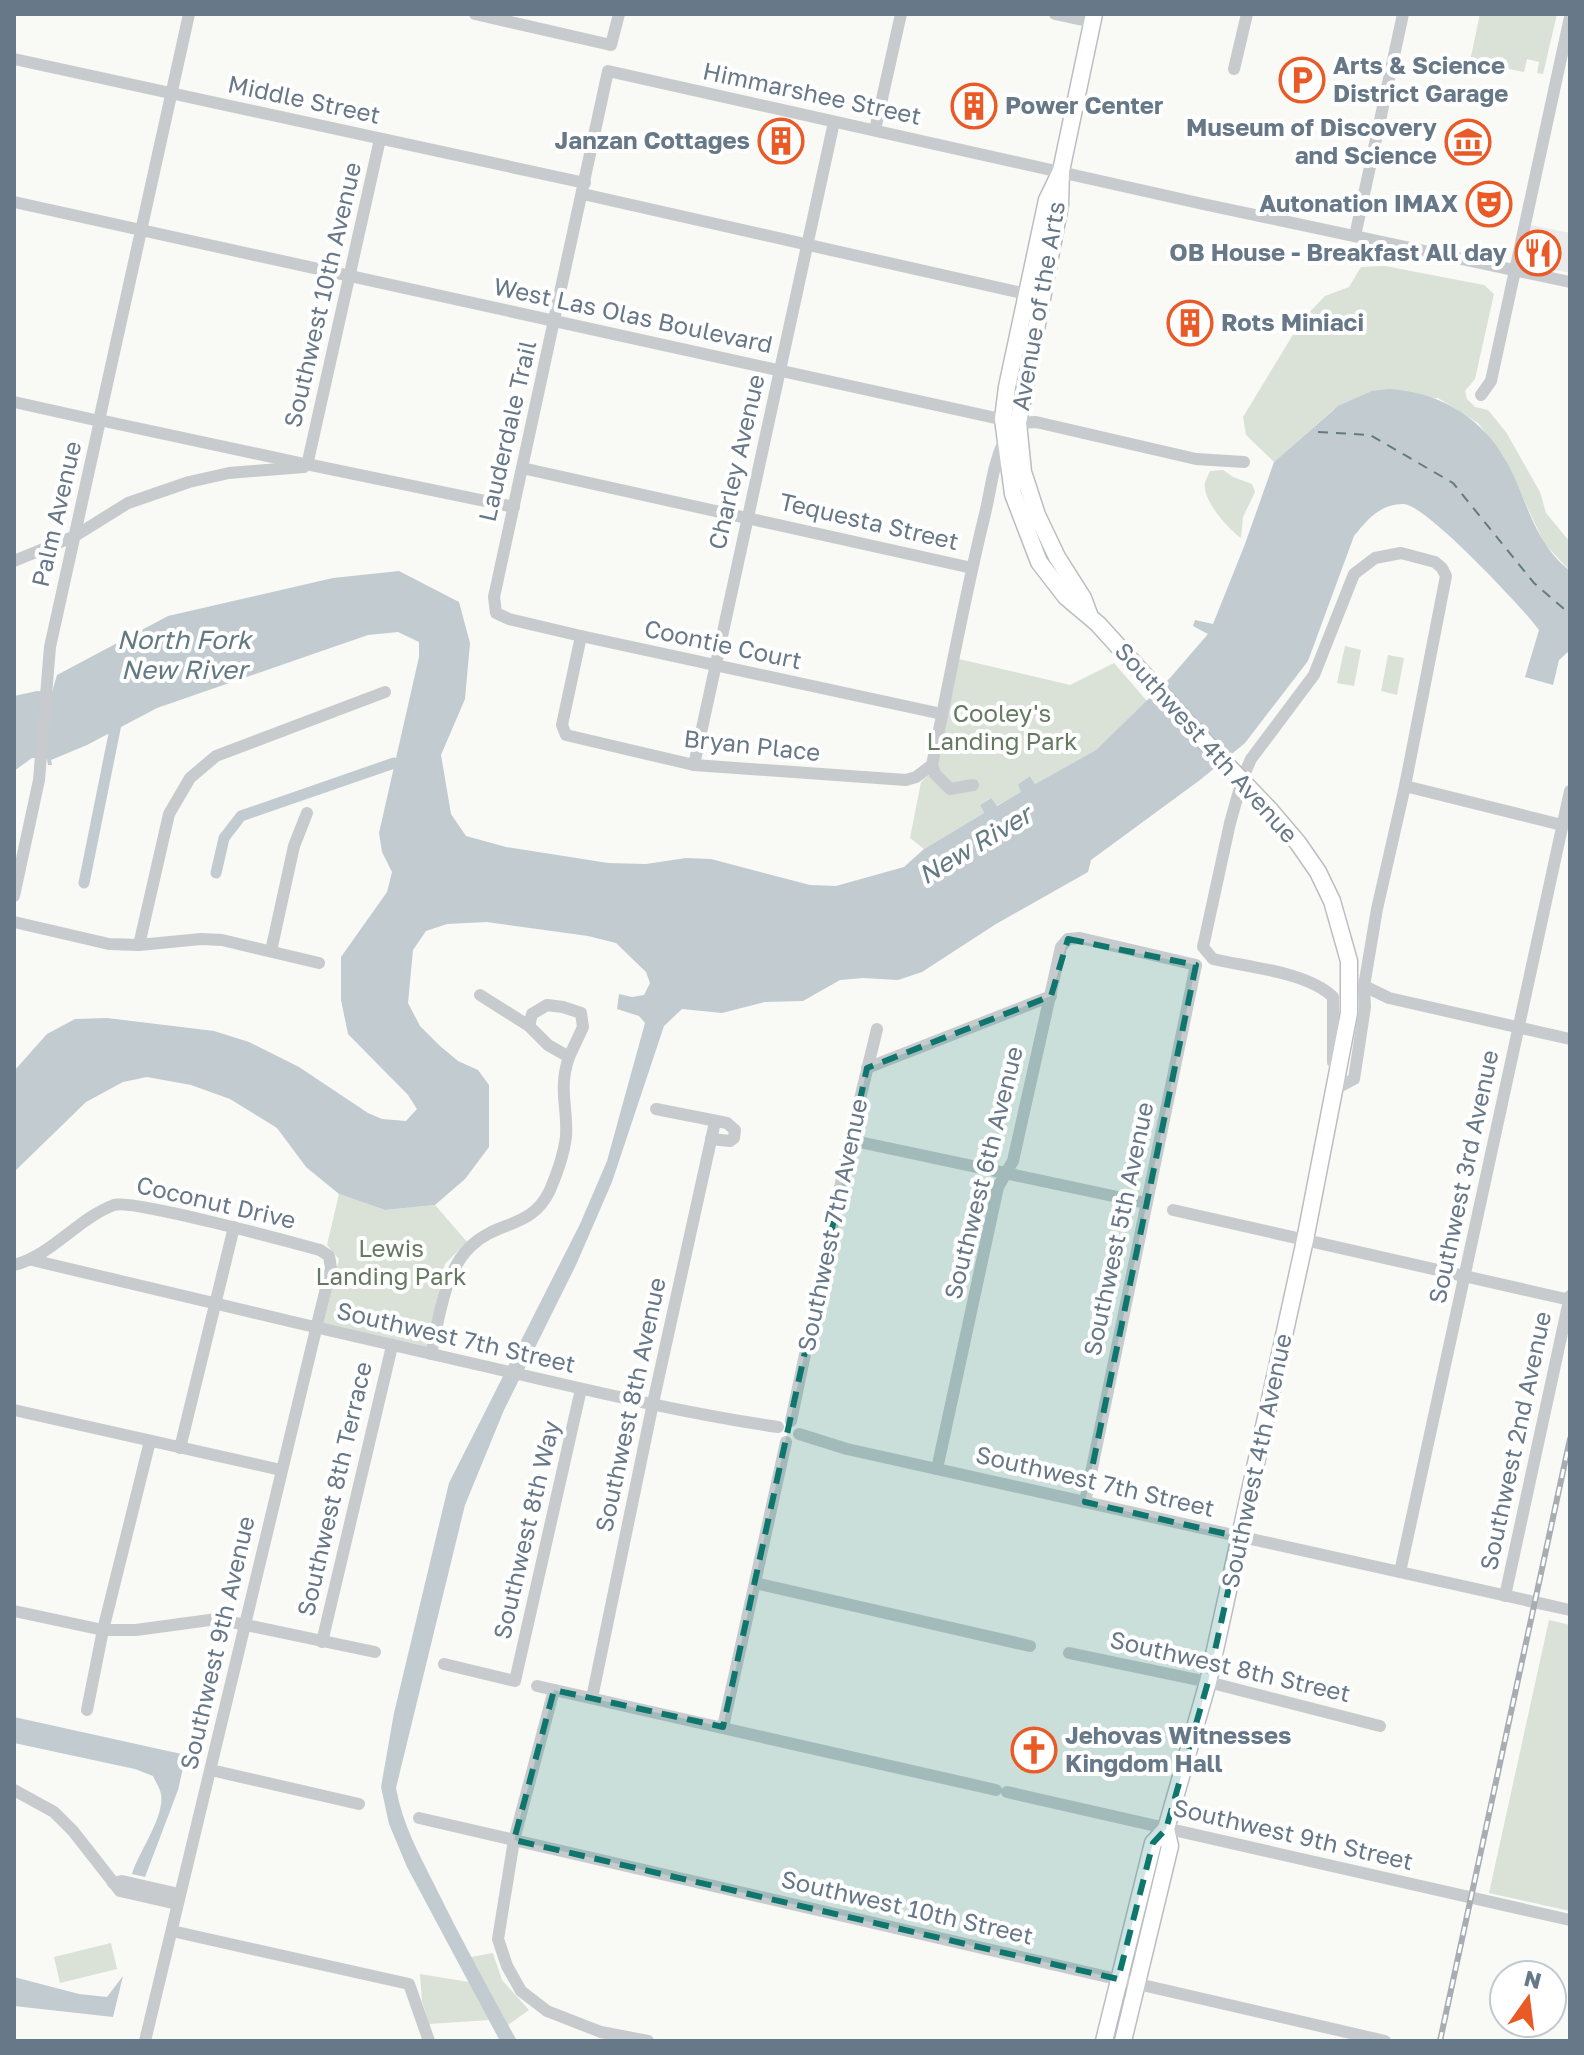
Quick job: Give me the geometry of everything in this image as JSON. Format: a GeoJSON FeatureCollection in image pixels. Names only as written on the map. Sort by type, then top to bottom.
{"type":"FeatureCollection","features":[{"type":"Feature","properties":{"kind":"main road","name":"Avenue of the Arts"},"geometry":{"type":"LineString","coordinates":[[1010,421],[1060,205],[1061,171],[1093,18]]}},
{"type":"Feature","properties":{"kind":"main road","name":"Avenue of the Arts"},"geometry":{"type":"LineString","coordinates":[[1061,171],[1047,200],[1026,294],[1010,421],[1037,515],[1094,621]]}},
{"type":"Feature","properties":{"kind":"main road","name":"Southwest 4th Avenue"},"geometry":{"type":"LineString","coordinates":[[1010,421],[1004,441],[1013,494],[1039,562],[1066,597],[1094,621],[1298,843],[1318,872],[1332,901],[1343,933],[1351,987],[1339,1069],[1305,1240],[1208,1682],[1166,1829],[1153,1843],[1104,2041]]}},
{"type":"Feature","properties":{"kind":"main road","name":"Southwest 4th Avenue"},"geometry":{"type":"LineString","coordinates":[[1123,2041],[1170,1846],[1166,1829]]}},
{"type":"Feature","properties":{"kind":"street","name":"Palm Avenue"},"geometry":{"type":"LineString","coordinates":[[14,896],[39,780],[50,647],[189,14]]}},
{"type":"Feature","properties":{"kind":"street"},"geometry":{"type":"LineString","coordinates":[[475,14],[504,17],[611,45],[619,14]]}},
{"type":"Feature","properties":{"kind":"street"},"geometry":{"type":"LineString","coordinates":[[875,130],[901,14]]}},
{"type":"Feature","properties":{"kind":"street"},"geometry":{"type":"LineString","coordinates":[[1055,14],[1093,18]]}},
{"type":"Feature","properties":{"kind":"street"},"geometry":{"type":"LineString","coordinates":[[1234,69],[1247,14]]}},
{"type":"Feature","properties":{"kind":"street"},"geometry":{"type":"LineString","coordinates":[[1355,236],[1403,14]]}},
{"type":"Feature","properties":{"kind":"street"},"geometry":{"type":"LineString","coordinates":[[1481,395],[1491,381],[1570,17]]}},
{"type":"Feature","properties":{"kind":"street","name":"Middle Street"},"geometry":{"type":"LineString","coordinates":[[14,59],[380,139],[808,246],[1026,294]]}},
{"type":"Feature","properties":{"kind":"street","name":"Himmarshee Street"},"geometry":{"type":"LineString","coordinates":[[608,71],[1570,282]]}},
{"type":"Feature","properties":{"kind":"street","name":"Lauderdale Trail"},"geometry":{"type":"LineString","coordinates":[[496,613],[494,597],[608,71]]}},
{"type":"Feature","properties":{"kind":"street","name":"Charley Avenue"},"geometry":{"type":"LineString","coordinates":[[694,765],[834,122]]}},
{"type":"Feature","properties":{"kind":"street","name":"Southwest 10th Avenue"},"geometry":{"type":"LineString","coordinates":[[306,464],[380,139]]}},
{"type":"Feature","properties":{"kind":"street","name":"West Las Olas Boulevard"},"geometry":{"type":"LineString","coordinates":[[14,202],[1010,421],[1036,422],[1196,459],[1244,462]]}},
{"type":"Feature","properties":{"kind":"street"},"geometry":{"type":"LineString","coordinates":[[14,402],[514,507]]}},
{"type":"Feature","properties":{"kind":"street"},"geometry":{"type":"LineString","coordinates":[[973,785],[950,789],[935,774],[932,765],[972,568],[988,506],[994,463],[1004,441]]}},
{"type":"Feature","properties":{"kind":"street"},"geometry":{"type":"LineString","coordinates":[[14,561],[75,536],[128,503],[189,482],[229,473],[306,464]]}},
{"type":"Feature","properties":{"kind":"street","name":"Tequesta Street"},"geometry":{"type":"LineString","coordinates":[[522,468],[972,568]]}},
{"type":"Feature","properties":{"kind":"street","name":"Southwest 4th Avenue"},"geometry":{"type":"LineString","coordinates":[[1335,1089],[1354,1079],[1365,1007],[1364,986],[1446,576],[1435,562],[1401,553],[1375,558],[1354,574],[1314,675],[1251,759],[1243,777],[1226,841],[1203,947],[1213,959],[1309,981],[1326,990],[1333,997],[1333,1062],[1339,1069]]}},
{"type":"Feature","properties":{"kind":"street","name":"Coontie Court"},"geometry":{"type":"LineString","coordinates":[[496,613],[581,636],[942,714]]}},
{"type":"Feature","properties":{"kind":"street","name":"Bryan Place"},"geometry":{"type":"LineString","coordinates":[[581,636],[562,725],[566,735],[694,765],[802,774],[906,780],[932,765]]}},
{"type":"Feature","properties":{"kind":"street"},"geometry":{"type":"LineString","coordinates":[[139,945],[169,814],[190,778],[216,756],[385,692]]}},
{"type":"Feature","properties":{"kind":"street"},"geometry":{"type":"LineString","coordinates":[[1405,786],[1562,825]]}},
{"type":"Feature","properties":{"kind":"street","name":"Southwest 3rd Avenue"},"geometry":{"type":"LineString","coordinates":[[1400,1572],[1570,791]]}},
{"type":"Feature","properties":{"kind":"street"},"geometry":{"type":"LineString","coordinates":[[271,951],[294,846],[307,813]]}},
{"type":"Feature","properties":{"kind":"street"},"geometry":{"type":"LineString","coordinates":[[14,922],[100,943],[139,945],[222,940],[319,963]]}},
{"type":"Feature","properties":{"kind":"street","name":"Southwest 5th Avenue"},"geometry":{"type":"LineString","coordinates":[[1068,939],[1080,938],[1196,965],[1085,1502]]}},
{"type":"Feature","properties":{"kind":"street","name":"Southwest 6th Avenue"},"geometry":{"type":"LineString","coordinates":[[937,1469],[998,1187],[1013,1161],[1061,947],[1068,939]]}},
{"type":"Feature","properties":{"kind":"street"},"geometry":{"type":"LineString","coordinates":[[1364,986],[1389,998],[1570,1039]]}},
{"type":"Feature","properties":{"kind":"street"},"geometry":{"type":"LineString","coordinates":[[480,995],[529,1026],[548,1045],[569,1057]]}},
{"type":"Feature","properties":{"kind":"street"},"geometry":{"type":"LineString","coordinates":[[867,1068],[1051,996]]}},
{"type":"Feature","properties":{"kind":"street"},"geometry":{"type":"LineString","coordinates":[[1365,1007],[1389,998]]}},
{"type":"Feature","properties":{"kind":"street"},"geometry":{"type":"LineString","coordinates":[[431,1354],[452,1270],[472,1244],[504,1226],[533,1215],[549,1191],[566,1138],[562,1077],[583,1027],[581,1013],[547,1005],[532,1014],[529,1026]]}},
{"type":"Feature","properties":{"kind":"street","name":"Southwest 7th Avenue"},"geometry":{"type":"LineString","coordinates":[[791,1421],[850,1140],[877,1029]]}},
{"type":"Feature","properties":{"kind":"street"},"geometry":{"type":"LineString","coordinates":[[656,1109],[729,1124],[735,1134],[730,1141],[711,1139]]}},
{"type":"Feature","properties":{"kind":"street","name":"Southwest 8th Avenue"},"geometry":{"type":"LineString","coordinates":[[592,1698],[715,1122]]}},
{"type":"Feature","properties":{"kind":"street"},"geometry":{"type":"LineString","coordinates":[[850,1140],[1146,1203]]}},
{"type":"Feature","properties":{"kind":"street","name":"Coconut Drive"},"geometry":{"type":"LineString","coordinates":[[14,1265],[32,1260],[95,1215],[118,1203],[234,1227],[320,1250],[329,1256]]}},
{"type":"Feature","properties":{"kind":"street"},"geometry":{"type":"LineString","coordinates":[[1173,1210],[1570,1298]]}},
{"type":"Feature","properties":{"kind":"street"},"geometry":{"type":"LineString","coordinates":[[180,1448],[234,1227]]}},
{"type":"Feature","properties":{"kind":"street","name":"Southwest 9th Avenue"},"geometry":{"type":"LineString","coordinates":[[145,2041],[331,1268],[329,1256]]}},
{"type":"Feature","properties":{"kind":"street","name":"Southwest 7th Street"},"geometry":{"type":"LineString","coordinates":[[32,1260],[581,1389],[727,1420],[778,1427]]}},
{"type":"Feature","properties":{"kind":"street","name":"Southwest 2nd Avenue"},"geometry":{"type":"LineString","coordinates":[[1505,1596],[1570,1298]]}},
{"type":"Feature","properties":{"kind":"street","name":"Southwest 8th Terrace"},"geometry":{"type":"LineString","coordinates":[[322,1642],[392,1346]]}},
{"type":"Feature","properties":{"kind":"street","name":"Southwest 8th Way"},"geometry":{"type":"LineString","coordinates":[[444,1664],[515,1681],[581,1389]]}},
{"type":"Feature","properties":{"kind":"street"},"geometry":{"type":"LineString","coordinates":[[14,1412],[281,1470]]}},
{"type":"Feature","properties":{"kind":"street"},"geometry":{"type":"LineString","coordinates":[[791,1421],[798,1427],[799,1434],[794,1440],[786,1442],[779,1437],[778,1427],[782,1422],[791,1421]]}},
{"type":"Feature","properties":{"kind":"street","name":"Southwest 7th Street"},"geometry":{"type":"LineString","coordinates":[[799,1434],[847,1449],[1570,1610]]}},
{"type":"Feature","properties":{"kind":"street"},"geometry":{"type":"LineString","coordinates":[[87,1710],[103,1630],[150,1441]]}},
{"type":"Feature","properties":{"kind":"street"},"geometry":{"type":"LineString","coordinates":[[723,1727],[786,1442]]}},
{"type":"Feature","properties":{"kind":"street"},"geometry":{"type":"LineString","coordinates":[[755,1583],[1030,1646]]}},
{"type":"Feature","properties":{"kind":"street"},"geometry":{"type":"LineString","coordinates":[[14,1611],[103,1630],[136,1630],[217,1619],[375,1652]]}},
{"type":"Feature","properties":{"kind":"street","name":"Southwest 8th Street"},"geometry":{"type":"LineString","coordinates":[[1069,1653],[1208,1682],[1380,1726]]}},
{"type":"Feature","properties":{"kind":"street","name":"Southwest 9th Street"},"geometry":{"type":"LineString","coordinates":[[537,1686],[1570,1920]]}},
{"type":"Feature","properties":{"kind":"street"},"geometry":{"type":"LineString","coordinates":[[554,1690],[514,1840],[498,1939],[507,1966],[521,1991],[547,2011],[603,2036],[648,2041]]}},
{"type":"Feature","properties":{"kind":"street"},"geometry":{"type":"LineString","coordinates":[[211,1770],[359,1804]]}},
{"type":"Feature","properties":{"kind":"street"},"geometry":{"type":"LineString","coordinates":[[14,1790],[64,1821],[113,1883],[122,1881],[178,1899]]}},
{"type":"Feature","properties":{"kind":"street","name":"Southwest 10th Street"},"geometry":{"type":"LineString","coordinates":[[419,1818],[1385,2041]]}},
{"type":"Feature","properties":{"kind":"street"},"geometry":{"type":"LineString","coordinates":[[172,1931],[409,1984],[429,2041]]}},
{"type":"Feature","properties":{"kind":"street"},"geometry":{"type":"LineString","coordinates":[[583,2025],[590,2041]]}},
{"type":"Feature","properties":{"kind":"highlighted area"},"geometry":{"type":"Polygon","coordinates":[[[1068,939],[1196,965],[1085,1502],[1240,1537],[1208,1682],[1166,1829],[1153,1843],[1118,1979],[514,1840],[554,1690],[723,1727],[867,1068],[1051,996],[1068,939]]]}},
{"type":"Feature","properties":{"kind":"shaded area"},"geometry":{"type":"Polygon","coordinates":[[[1530,225],[1570,233],[1570,273],[1523,263],[1530,225]]]}},
{"type":"Feature","properties":{"kind":"green space"},"geometry":{"type":"Polygon","coordinates":[[[1480,14],[1557,14],[1543,74],[1537,73],[1539,62],[1527,59],[1524,72],[1470,61],[1480,14]]]}},
{"type":"Feature","properties":{"kind":"green space"},"geometry":{"type":"Polygon","coordinates":[[[1385,266],[1484,285],[1494,294],[1475,379],[1465,391],[1467,399],[1475,407],[1488,410],[1506,432],[1540,492],[1546,513],[1570,542],[1570,571],[1544,543],[1503,455],[1478,423],[1438,398],[1334,409],[1274,462],[1246,435],[1243,417],[1302,320],[1325,296],[1349,287],[1361,267],[1385,266]]]}},
{"type":"Feature","properties":{"kind":"green space"},"geometry":{"type":"Polygon","coordinates":[[[1223,470],[1252,484],[1255,492],[1243,517],[1241,538],[1217,514],[1205,490],[1210,471],[1223,470]]]}},
{"type":"Feature","properties":{"kind":"green space"},"geometry":{"type":"Polygon","coordinates":[[[1345,646],[1361,650],[1354,686],[1337,683],[1345,646]]]}},
{"type":"Feature","properties":{"kind":"green space"},"geometry":{"type":"Polygon","coordinates":[[[1388,655],[1404,658],[1397,695],[1381,691],[1388,655]]]}},
{"type":"Feature","properties":{"kind":"green space","name":"Cooley's Landing Park"},"geometry":{"type":"Polygon","coordinates":[[[959,659],[1070,685],[1114,663],[1147,701],[1096,750],[1035,784],[1030,776],[1018,784],[1022,792],[996,806],[990,798],[980,805],[984,813],[924,849],[910,838],[921,782],[933,771],[959,659]]]}},
{"type":"Feature","properties":{"kind":"green space","name":"Lewis Landing Park"},"geometry":{"type":"Polygon","coordinates":[[[339,1194],[385,1210],[435,1205],[467,1242],[445,1264],[426,1349],[323,1326],[339,1259],[327,1245],[339,1194]]]}},
{"type":"Feature","properties":{"kind":"green space"},"geometry":{"type":"Polygon","coordinates":[[[1549,1620],[1570,1625],[1570,1911],[1489,1893],[1549,1620]]]}},
{"type":"Feature","properties":{"kind":"green space"},"geometry":{"type":"Polygon","coordinates":[[[111,1943],[117,1969],[60,1983],[54,1957],[111,1943]]]}},
{"type":"Feature","properties":{"kind":"green space"},"geometry":{"type":"Polygon","coordinates":[[[493,1953],[502,1980],[529,2010],[508,2025],[471,1957],[493,1953]]]}},
{"type":"Feature","properties":{"kind":"green space"},"geometry":{"type":"Polygon","coordinates":[[[420,1974],[469,1982],[489,2020],[429,2024],[422,2001],[420,1974]]]}},
{"type":"Feature","properties":{"kind":"water"},"geometry":{"type":"Polygon","coordinates":[[[1389,389],[1439,400],[1480,427],[1502,454],[1546,545],[1570,571],[1570,650],[1559,660],[1553,685],[1525,677],[1539,630],[1514,601],[1432,521],[1404,504],[1388,506],[1369,519],[1354,536],[1308,661],[1245,743],[1091,860],[1088,872],[996,924],[922,972],[898,980],[840,980],[803,1001],[765,1002],[722,1013],[682,1009],[664,1026],[612,1182],[576,1265],[504,1410],[465,1505],[396,1788],[402,1814],[417,1850],[517,2041],[500,2041],[407,1867],[389,1824],[381,1787],[394,1713],[449,1483],[580,1224],[607,1161],[645,1023],[639,1016],[617,1009],[619,994],[632,997],[644,995],[650,983],[646,972],[616,943],[588,936],[487,922],[447,924],[426,931],[413,950],[408,1003],[420,1026],[458,1061],[478,1070],[489,1085],[489,1147],[465,1179],[435,1205],[385,1210],[339,1194],[306,1167],[277,1128],[230,1099],[191,1085],[147,1077],[123,1082],[86,1102],[14,1172],[14,1071],[47,1034],[75,1019],[107,1018],[214,1031],[249,1042],[299,1067],[382,1119],[406,1121],[417,1109],[408,1095],[348,1034],[341,1000],[341,957],[387,892],[392,872],[382,852],[379,833],[419,657],[419,642],[398,632],[368,635],[157,708],[51,760],[52,765],[48,765],[47,759],[32,758],[14,771],[14,696],[37,691],[52,692],[57,675],[168,616],[333,578],[399,571],[459,602],[470,643],[465,699],[441,755],[451,814],[466,836],[506,847],[608,863],[646,864],[686,858],[711,859],[810,885],[836,886],[904,867],[924,849],[984,813],[980,805],[991,798],[997,806],[1021,792],[1018,784],[1030,776],[1035,784],[1096,750],[1170,678],[1208,634],[1193,626],[1195,620],[1213,624],[1274,462],[1338,406],[1372,391],[1389,389]]]}},
{"type":"Feature","properties":{"kind":"water"},"geometry":{"type":"Polygon","coordinates":[[[14,1717],[186,1755],[178,1790],[145,1877],[132,1874],[159,1813],[161,1794],[153,1776],[135,1769],[14,1743],[14,1717]]]}},
{"type":"Feature","properties":{"kind":"water"},"geometry":{"type":"Polygon","coordinates":[[[123,1976],[113,2017],[14,2006],[14,1977],[79,1994],[107,1997],[123,1976]]]}},
{"type":"Feature","properties":{"kind":"waterway"},"geometry":{"type":"LineString","coordinates":[[84,883],[117,719]]}},
{"type":"Feature","properties":{"kind":"waterway"},"geometry":{"type":"LineString","coordinates":[[216,873],[224,838],[241,816],[394,763]]}},
{"type":"Feature","properties":{"kind":"ferry route"},"geometry":{"type":"LineString","coordinates":[[1318,432],[1370,435],[1453,483],[1534,583],[1570,614]]}},
{"type":"Feature","properties":{"kind":"railway"},"geometry":{"type":"LineString","coordinates":[[1440,2041],[1570,1439]]}},
{"type":"Feature","properties":{"kind":"place","name":"Arts & Science District Garage"},"geometry":{"type":"Point","coordinates":[1302,80]}},
{"type":"Feature","properties":{"kind":"place","name":"Power Center"},"geometry":{"type":"Point","coordinates":[974,106]}},
{"type":"Feature","properties":{"kind":"place","name":"Janzan Cottages"},"geometry":{"type":"Point","coordinates":[781,141]}},
{"type":"Feature","properties":{"kind":"place","name":"Museum of Discovery and Science"},"geometry":{"type":"Point","coordinates":[1468,142]}},
{"type":"Feature","properties":{"kind":"place","name":"Autonation IMAX"},"geometry":{"type":"Point","coordinates":[1489,204]}},
{"type":"Feature","properties":{"kind":"place","name":"OB House - Breakfast All day"},"geometry":{"type":"Point","coordinates":[1538,253]}},
{"type":"Feature","properties":{"kind":"place","name":"Rots Miniaci"},"geometry":{"type":"Point","coordinates":[1190,323]}},
{"type":"Feature","properties":{"kind":"place","name":"Jehovas Witnesses Kingdom Hall"},"geometry":{"type":"Point","coordinates":[1034,1750]}},
{"type":"Feature","properties":{"kind":"water label","name":"North Fork New River"},"geometry":{"type":"Point","coordinates":[184,655]}},
{"type":"Feature","properties":{"kind":"water label","name":"New River"},"geometry":{"type":"Point","coordinates":[975,845]}}]}
